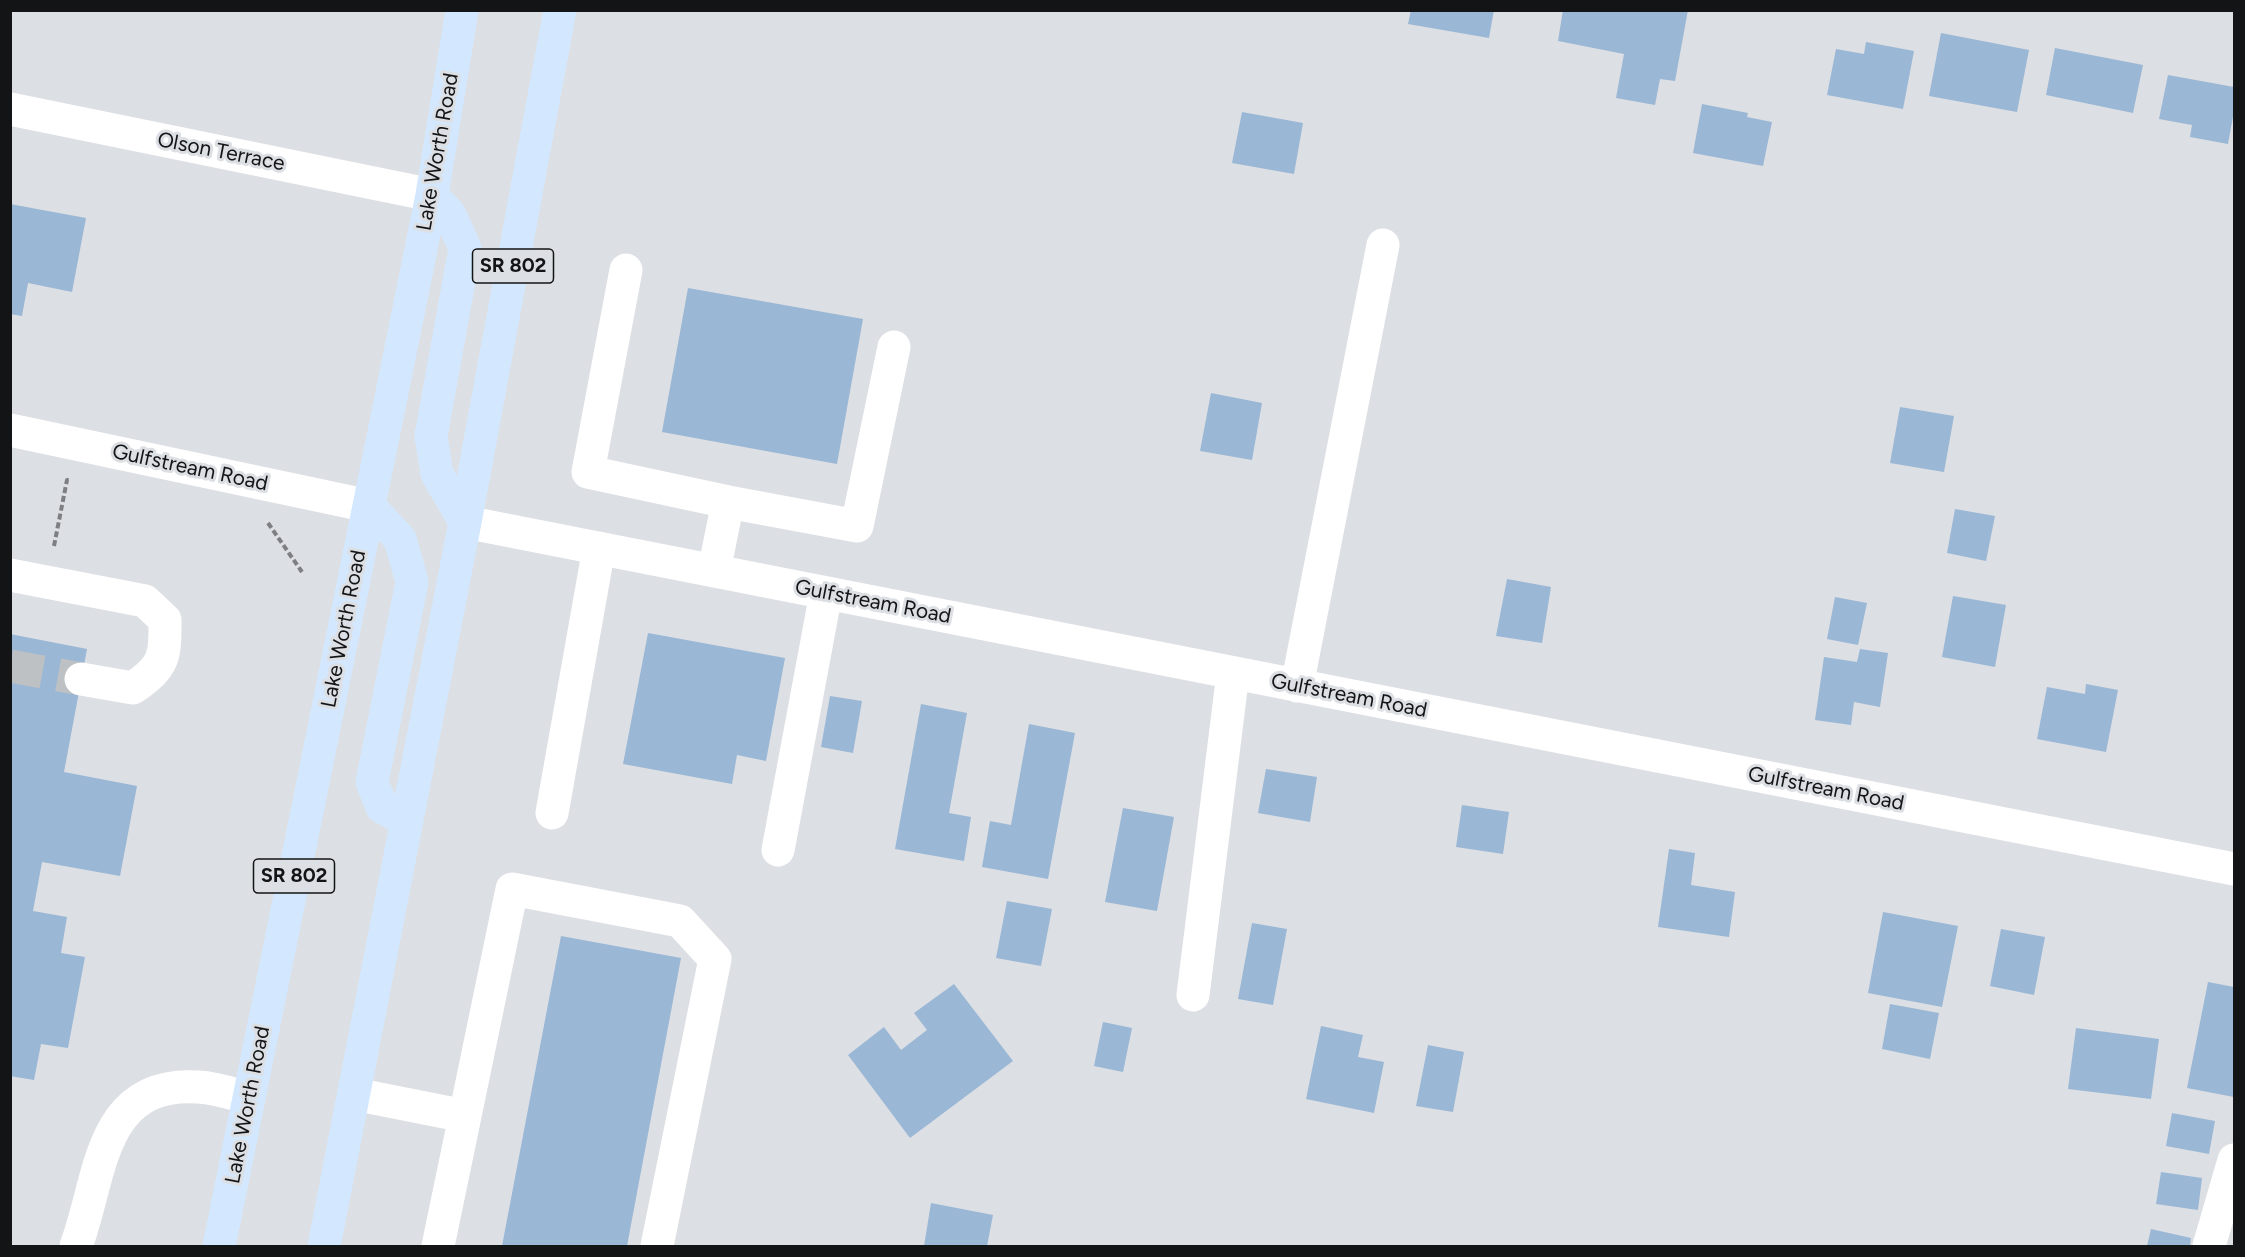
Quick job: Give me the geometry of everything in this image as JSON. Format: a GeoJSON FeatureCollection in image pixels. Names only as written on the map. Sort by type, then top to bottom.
{"type":"FeatureCollection","features":[{"type":"Feature","properties":{"kind":"main road","name":"Lake Worth Road"},"geometry":{"type":"LineString","coordinates":[[219,1246],[432,195],[462,10]]}},
{"type":"Feature","properties":{"kind":"main road","name":"SR 802"},"geometry":{"type":"LineString","coordinates":[[324,1246],[465,522],[560,10]]}},
{"type":"Feature","properties":{"kind":"main road"},"geometry":{"type":"LineString","coordinates":[[432,195],[450,215],[465,248],[431,436],[437,474],[465,522]]}},
{"type":"Feature","properties":{"kind":"main road"},"geometry":{"type":"LineString","coordinates":[[369,506],[400,538],[412,582],[372,782],[382,807],[406,821]]}},
{"type":"Feature","properties":{"kind":"street","name":"Olson Terrace"},"geometry":{"type":"LineString","coordinates":[[10,110],[432,195]]}},
{"type":"Feature","properties":{"kind":"street"},"geometry":{"type":"LineString","coordinates":[[1297,686],[1383,245]]}},
{"type":"Feature","properties":{"kind":"street"},"geometry":{"type":"LineString","coordinates":[[626,270],[588,472],[728,502],[857,526],[894,347]]}},
{"type":"Feature","properties":{"kind":"street","name":"Gulfstream Road"},"geometry":{"type":"LineString","coordinates":[[10,430],[369,506]]}},
{"type":"Feature","properties":{"kind":"street"},"geometry":{"type":"LineString","coordinates":[[714,571],[728,502]]}},
{"type":"Feature","properties":{"kind":"street","name":"Gulfstream Road"},"geometry":{"type":"LineString","coordinates":[[465,522],[2235,869]]}},
{"type":"Feature","properties":{"kind":"street"},"geometry":{"type":"LineString","coordinates":[[552,813],[599,548]]}},
{"type":"Feature","properties":{"kind":"street"},"geometry":{"type":"LineString","coordinates":[[10,575],[145,601],[165,620],[165,654],[151,676],[133,688],[81,679]]}},
{"type":"Feature","properties":{"kind":"street"},"geometry":{"type":"LineString","coordinates":[[778,850],[826,593]]}},
{"type":"Feature","properties":{"kind":"street"},"geometry":{"type":"LineString","coordinates":[[1193,995],[1233,673]]}},
{"type":"Feature","properties":{"kind":"street"},"geometry":{"type":"LineString","coordinates":[[438,1246],[512,889],[680,921],[715,959],[657,1246]]}},
{"type":"Feature","properties":{"kind":"street"},"geometry":{"type":"LineString","coordinates":[[76,1246],[97,1171],[119,1117],[151,1091],[199,1087],[249,1098]]}},
{"type":"Feature","properties":{"kind":"street"},"geometry":{"type":"LineString","coordinates":[[354,1094],[465,1116]]}},
{"type":"Feature","properties":{"kind":"street"},"geometry":{"type":"LineString","coordinates":[[2209,1246],[2235,1160]]}},
{"type":"Feature","properties":{"kind":"path"},"geometry":{"type":"LineString","coordinates":[[53,549],[67,480],[79,482]]}},
{"type":"Feature","properties":{"kind":"path"},"geometry":{"type":"LineString","coordinates":[[264,517],[302,572]]}},
{"type":"Feature","properties":{"kind":"building"},"geometry":{"type":"Polygon","coordinates":[[[1411,10],[1494,10],[1489,38],[1408,24],[1411,10]]]}},
{"type":"Feature","properties":{"kind":"building"},"geometry":{"type":"Polygon","coordinates":[[[1563,10],[1688,10],[1675,81],[1660,79],[1655,105],[1616,98],[1624,54],[1558,41],[1563,10]]]}},
{"type":"Feature","properties":{"kind":"building"},"geometry":{"type":"Polygon","coordinates":[[[1941,33],[2029,50],[2017,112],[1929,96],[1941,33]]]}},
{"type":"Feature","properties":{"kind":"building"},"geometry":{"type":"Polygon","coordinates":[[[1866,42],[1914,51],[1903,109],[1827,95],[1836,49],[1864,54],[1866,42]]]}},
{"type":"Feature","properties":{"kind":"building"},"geometry":{"type":"Polygon","coordinates":[[[2055,48],[2143,65],[2133,113],[2046,95],[2055,48]]]}},
{"type":"Feature","properties":{"kind":"building"},"geometry":{"type":"Polygon","coordinates":[[[2168,75],[2234,87],[2234,111],[2228,144],[2190,137],[2192,125],[2159,119],[2168,75]]]}},
{"type":"Feature","properties":{"kind":"building"},"geometry":{"type":"Polygon","coordinates":[[[1702,104],[1748,113],[1747,117],[1772,122],[1763,166],[1693,153],[1702,104]]]}},
{"type":"Feature","properties":{"kind":"building"},"geometry":{"type":"Polygon","coordinates":[[[1242,112],[1303,123],[1294,174],[1232,163],[1242,112]]]}},
{"type":"Feature","properties":{"kind":"building"},"geometry":{"type":"Polygon","coordinates":[[[10,204],[86,218],[72,292],[28,283],[22,316],[10,314],[10,204]]]}},
{"type":"Feature","properties":{"kind":"building"},"geometry":{"type":"Polygon","coordinates":[[[688,288],[863,319],[837,464],[662,432],[688,288]]]}},
{"type":"Feature","properties":{"kind":"building"},"geometry":{"type":"Polygon","coordinates":[[[1211,393],[1262,403],[1252,460],[1200,451],[1211,393]]]}},
{"type":"Feature","properties":{"kind":"building"},"geometry":{"type":"Polygon","coordinates":[[[1900,407],[1954,416],[1944,472],[1890,463],[1900,407]]]}},
{"type":"Feature","properties":{"kind":"building"},"geometry":{"type":"Polygon","coordinates":[[[1955,509],[1995,516],[1986,561],[1947,553],[1955,509]]]}},
{"type":"Feature","properties":{"kind":"building"},"geometry":{"type":"Polygon","coordinates":[[[1507,579],[1551,587],[1542,643],[1496,636],[1507,579]]]}},
{"type":"Feature","properties":{"kind":"building"},"geometry":{"type":"Polygon","coordinates":[[[1953,596],[2006,605],[1995,667],[1942,657],[1953,596]]]}},
{"type":"Feature","properties":{"kind":"building"},"geometry":{"type":"Polygon","coordinates":[[[1835,597],[1867,603],[1858,645],[1827,639],[1835,597]]]}},
{"type":"Feature","properties":{"kind":"building"},"geometry":{"type":"Polygon","coordinates":[[[648,633],[785,658],[766,761],[737,755],[732,784],[623,764],[648,633]]]}},
{"type":"Feature","properties":{"kind":"building"},"geometry":{"type":"Polygon","coordinates":[[[10,634],[87,649],[64,772],[137,786],[120,876],[42,862],[33,911],[67,917],[61,953],[85,957],[68,1048],[41,1044],[34,1080],[10,1076],[10,634]]]}},
{"type":"Feature","properties":{"kind":"building"},"geometry":{"type":"Polygon","coordinates":[[[1860,649],[1888,653],[1880,707],[1854,702],[1851,725],[1815,720],[1824,657],[1857,662],[1860,649]]]}},
{"type":"Feature","properties":{"kind":"building"},"geometry":{"type":"Polygon","coordinates":[[[2086,684],[2118,690],[2106,752],[2037,739],[2047,687],[2085,694],[2086,684]]]}},
{"type":"Feature","properties":{"kind":"building"},"geometry":{"type":"Polygon","coordinates":[[[830,696],[862,701],[853,753],[821,747],[830,696]]]}},
{"type":"Feature","properties":{"kind":"building"},"geometry":{"type":"Polygon","coordinates":[[[921,704],[967,713],[949,813],[971,817],[964,861],[895,849],[921,704]]]}},
{"type":"Feature","properties":{"kind":"building"},"geometry":{"type":"Polygon","coordinates":[[[1029,724],[1075,733],[1048,879],[982,867],[990,821],[1011,825],[1029,724]]]}},
{"type":"Feature","properties":{"kind":"building"},"geometry":{"type":"Polygon","coordinates":[[[1266,769],[1317,777],[1310,822],[1258,813],[1266,769]]]}},
{"type":"Feature","properties":{"kind":"building"},"geometry":{"type":"Polygon","coordinates":[[[1462,805],[1509,812],[1503,854],[1456,847],[1462,805]]]}},
{"type":"Feature","properties":{"kind":"building"},"geometry":{"type":"Polygon","coordinates":[[[1123,808],[1174,817],[1157,911],[1105,902],[1123,808]]]}},
{"type":"Feature","properties":{"kind":"building"},"geometry":{"type":"Polygon","coordinates":[[[1669,849],[1695,853],[1691,885],[1735,892],[1729,937],[1658,927],[1669,849]]]}},
{"type":"Feature","properties":{"kind":"building"},"geometry":{"type":"Polygon","coordinates":[[[1007,901],[1052,909],[1041,966],[996,958],[1007,901]]]}},
{"type":"Feature","properties":{"kind":"building"},"geometry":{"type":"Polygon","coordinates":[[[1883,912],[1958,926],[1942,1007],[1868,993],[1883,912]]]}},
{"type":"Feature","properties":{"kind":"building"},"geometry":{"type":"Polygon","coordinates":[[[1252,923],[1287,929],[1273,1005],[1238,999],[1252,923]]]}},
{"type":"Feature","properties":{"kind":"building"},"geometry":{"type":"Polygon","coordinates":[[[2001,929],[2045,937],[2034,995],[1990,986],[2001,929]]]}},
{"type":"Feature","properties":{"kind":"building"},"geometry":{"type":"Polygon","coordinates":[[[561,936],[681,958],[627,1246],[502,1246],[561,936]]]}},
{"type":"Feature","properties":{"kind":"building"},"geometry":{"type":"Polygon","coordinates":[[[2208,982],[2234,987],[2234,1097],[2187,1088],[2208,982]]]}},
{"type":"Feature","properties":{"kind":"building"},"geometry":{"type":"Polygon","coordinates":[[[954,984],[1013,1061],[910,1138],[848,1055],[884,1027],[901,1050],[927,1030],[914,1013],[954,984]]]}},
{"type":"Feature","properties":{"kind":"building"},"geometry":{"type":"Polygon","coordinates":[[[1890,1004],[1939,1013],[1930,1059],[1882,1049],[1890,1004]]]}},
{"type":"Feature","properties":{"kind":"building"},"geometry":{"type":"Polygon","coordinates":[[[1103,1022],[1132,1028],[1123,1072],[1094,1066],[1103,1022]]]}},
{"type":"Feature","properties":{"kind":"building"},"geometry":{"type":"Polygon","coordinates":[[[1321,1026],[1363,1035],[1358,1057],[1384,1062],[1374,1113],[1306,1099],[1321,1026]]]}},
{"type":"Feature","properties":{"kind":"building"},"geometry":{"type":"Polygon","coordinates":[[[2076,1028],[2159,1039],[2151,1099],[2068,1089],[2076,1028]]]}},
{"type":"Feature","properties":{"kind":"building"},"geometry":{"type":"Polygon","coordinates":[[[1428,1045],[1464,1052],[1453,1112],[1416,1106],[1428,1045]]]}},
{"type":"Feature","properties":{"kind":"building"},"geometry":{"type":"Polygon","coordinates":[[[2172,1113],[2215,1121],[2209,1154],[2166,1146],[2172,1113]]]}},
{"type":"Feature","properties":{"kind":"building"},"geometry":{"type":"Polygon","coordinates":[[[2161,1172],[2202,1178],[2198,1210],[2156,1204],[2161,1172]]]}},
{"type":"Feature","properties":{"kind":"building"},"geometry":{"type":"Polygon","coordinates":[[[931,1203],[993,1215],[987,1246],[924,1246],[931,1203]]]}},
{"type":"Feature","properties":{"kind":"building"},"geometry":{"type":"Polygon","coordinates":[[[2151,1229],[2191,1238],[2190,1246],[2147,1246],[2151,1229]]]}},
{"type":"Feature","properties":{"kind":"tunnel"},"geometry":{"type":"LineString","coordinates":[[10,666],[81,679]]}}]}
